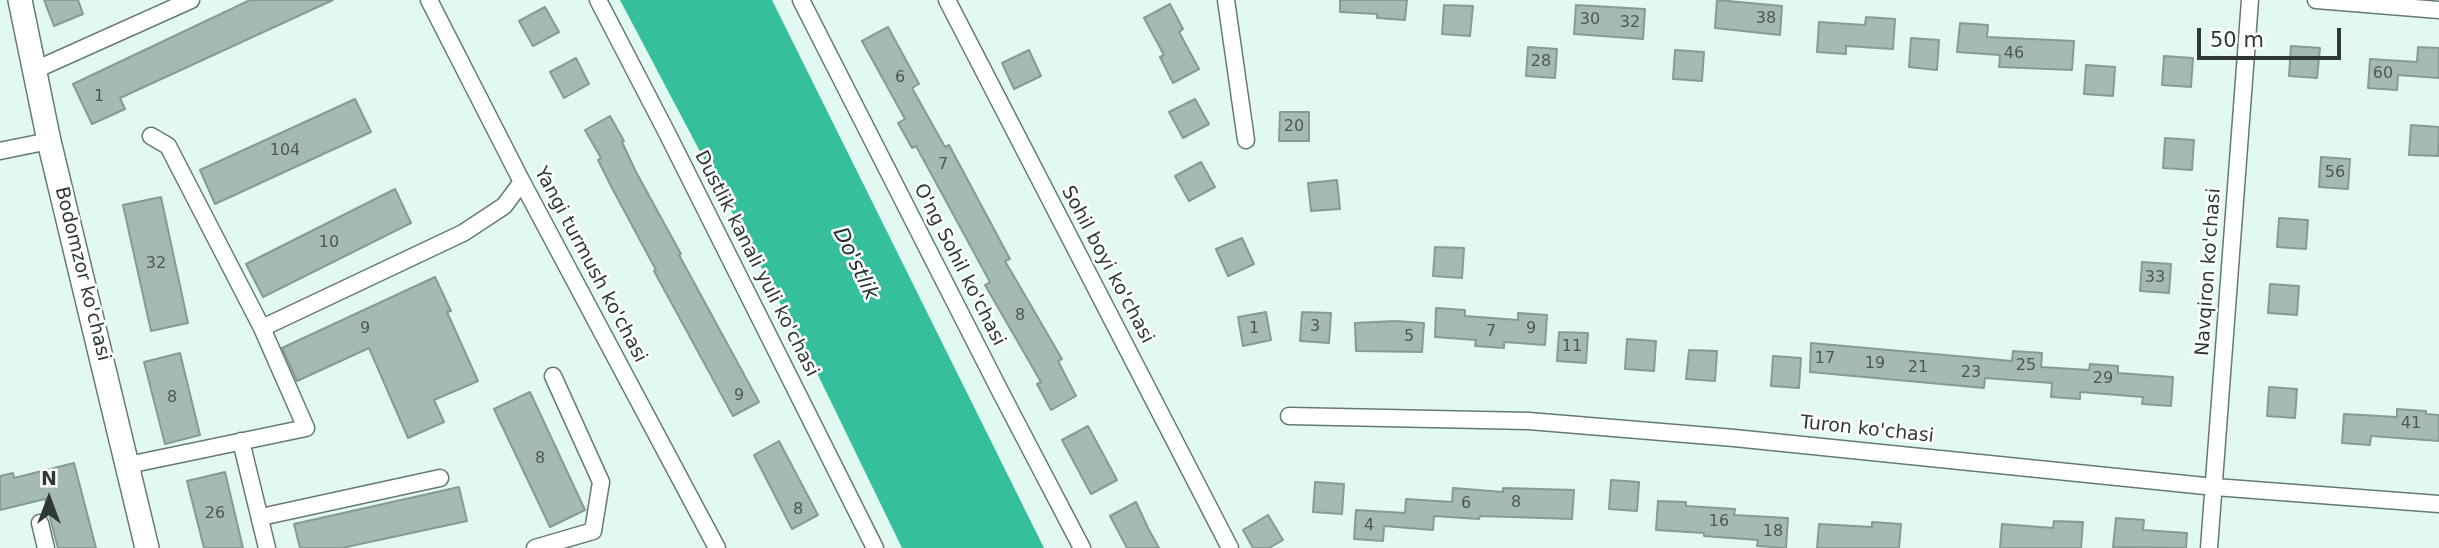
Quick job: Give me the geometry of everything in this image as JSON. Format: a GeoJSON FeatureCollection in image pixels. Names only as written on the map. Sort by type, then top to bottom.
{"type":"FeatureCollection","features":[{"type":"Feature","properties":{"kind":"street","name":"Bodomzor ko'chasi"},"geometry":{"type":"LineString","coordinates":[[20,0],[49,141],[147,548]]}},
{"type":"Feature","properties":{"kind":"street"},"geometry":{"type":"LineString","coordinates":[[35,70],[191,0]]}},
{"type":"Feature","properties":{"kind":"street","name":"Yangi turmush ko'chasi"},"geometry":{"type":"LineString","coordinates":[[429,0],[522,182],[717,548]]}},
{"type":"Feature","properties":{"kind":"street","name":"Dustlik kanali yuli ko'chasi"},"geometry":{"type":"LineString","coordinates":[[598,0],[875,548]]}},
{"type":"Feature","properties":{"kind":"street","name":"O'ng Sohil ko'chasi"},"geometry":{"type":"LineString","coordinates":[[801,0],[1082,548]]}},
{"type":"Feature","properties":{"kind":"street","name":"Sohil boyi ko'chasi"},"geometry":{"type":"LineString","coordinates":[[947,0],[1230,548]]}},
{"type":"Feature","properties":{"kind":"street"},"geometry":{"type":"LineString","coordinates":[[1226,0],[1246,140]]}},
{"type":"Feature","properties":{"kind":"street","name":"Navqiron ko'chasi"},"geometry":{"type":"LineString","coordinates":[[2209,548],[2250,0]]}},
{"type":"Feature","properties":{"kind":"street"},"geometry":{"type":"LineString","coordinates":[[2316,0],[2439,10]]}},
{"type":"Feature","properties":{"kind":"street"},"geometry":{"type":"LineString","coordinates":[[128,465],[306,428],[262,328],[168,146],[151,136]]}},
{"type":"Feature","properties":{"kind":"street"},"geometry":{"type":"LineString","coordinates":[[0,151],[49,141]]}},
{"type":"Feature","properties":{"kind":"street"},"geometry":{"type":"LineString","coordinates":[[262,328],[464,233],[504,206],[522,182]]}},
{"type":"Feature","properties":{"kind":"street"},"geometry":{"type":"LineString","coordinates":[[535,548],[593,531],[601,482],[553,376]]}},
{"type":"Feature","properties":{"kind":"street","name":"Turon ko'chasi"},"geometry":{"type":"LineString","coordinates":[[1289,416],[1529,421],[1734,438],[2215,487],[2439,504]]}},
{"type":"Feature","properties":{"kind":"street"},"geometry":{"type":"LineString","coordinates":[[240,441],[267,548]]}},
{"type":"Feature","properties":{"kind":"street"},"geometry":{"type":"LineString","coordinates":[[261,517],[440,478]]}},
{"type":"Feature","properties":{"kind":"street"},"geometry":{"type":"LineString","coordinates":[[40,523],[47,548]]}},
{"type":"Feature","properties":{"kind":"water","name":"Do'stlik"},"geometry":{"type":"Polygon","coordinates":[[[620,0],[772,0],[1044,548],[902,548],[817,373],[620,0]]]}},
{"type":"Feature","properties":{"kind":"building"},"geometry":{"type":"Polygon","coordinates":[[[44,0],[78,0],[83,14],[54,26],[44,0]]]}},
{"type":"Feature","properties":{"kind":"building"},"geometry":{"type":"Polygon","coordinates":[[[250,0],[333,0],[120,98],[125,109],[92,124],[73,84],[250,0]]]}},
{"type":"Feature","properties":{"kind":"building"},"geometry":{"type":"Polygon","coordinates":[[[1340,0],[1407,0],[1405,20],[1377,18],[1377,14],[1340,12],[1340,0]]]}},
{"type":"Feature","properties":{"kind":"building"},"geometry":{"type":"Polygon","coordinates":[[[1717,0],[1782,6],[1780,35],[1715,28],[1717,0]]]}},
{"type":"Feature","properties":{"kind":"building"},"geometry":{"type":"Polygon","coordinates":[[[1170,4],[1183,29],[1179,32],[1199,69],[1173,83],[1160,57],[1164,55],[1144,18],[1170,4]]]}},
{"type":"Feature","properties":{"kind":"building"},"geometry":{"type":"Polygon","coordinates":[[[1444,5],[1473,6],[1470,36],[1442,34],[1444,5]]]}},
{"type":"Feature","properties":{"kind":"building"},"geometry":{"type":"Polygon","coordinates":[[[1576,5],[1645,9],[1643,39],[1574,34],[1576,5]]]}},
{"type":"Feature","properties":{"kind":"building"},"geometry":{"type":"Polygon","coordinates":[[[545,7],[559,32],[533,46],[519,21],[545,7]]]}},
{"type":"Feature","properties":{"kind":"building"},"geometry":{"type":"Polygon","coordinates":[[[1866,17],[1895,19],[1893,49],[1846,46],[1846,54],[1817,52],[1819,22],[1865,25],[1866,17]]]}},
{"type":"Feature","properties":{"kind":"building"},"geometry":{"type":"Polygon","coordinates":[[[1960,23],[1988,25],[1987,37],[2074,41],[2072,70],[1999,67],[2000,55],[1957,52],[1960,23]]]}},
{"type":"Feature","properties":{"kind":"building"},"geometry":{"type":"Polygon","coordinates":[[[888,27],[919,84],[912,88],[945,147],[949,145],[1010,259],[1005,261],[1062,359],[1058,361],[1076,396],[1051,410],[1037,384],[1041,382],[985,285],[990,282],[916,146],[912,148],[898,123],[905,119],[862,41],[888,27]]]}},
{"type":"Feature","properties":{"kind":"building"},"geometry":{"type":"Polygon","coordinates":[[[1911,38],[1939,40],[1937,70],[1909,67],[1911,38]]]}},
{"type":"Feature","properties":{"kind":"building"},"geometry":{"type":"Polygon","coordinates":[[[2291,46],[2320,48],[2317,78],[2289,76],[2291,46]]]}},
{"type":"Feature","properties":{"kind":"building"},"geometry":{"type":"Polygon","coordinates":[[[1528,47],[1557,49],[1555,78],[1526,76],[1528,47]]]}},
{"type":"Feature","properties":{"kind":"building"},"geometry":{"type":"Polygon","coordinates":[[[2418,47],[2439,48],[2439,78],[2398,75],[2397,90],[2368,88],[2370,59],[2417,62],[2418,47]]]}},
{"type":"Feature","properties":{"kind":"building"},"geometry":{"type":"Polygon","coordinates":[[[1029,50],[1041,76],[1014,89],[1002,63],[1029,50]]]}},
{"type":"Feature","properties":{"kind":"building"},"geometry":{"type":"Polygon","coordinates":[[[1675,50],[1704,52],[1702,81],[1673,79],[1675,50]]]}},
{"type":"Feature","properties":{"kind":"building"},"geometry":{"type":"Polygon","coordinates":[[[2164,56],[2193,58],[2191,87],[2162,85],[2164,56]]]}},
{"type":"Feature","properties":{"kind":"building"},"geometry":{"type":"Polygon","coordinates":[[[576,58],[589,84],[564,98],[550,72],[576,58]]]}},
{"type":"Feature","properties":{"kind":"building"},"geometry":{"type":"Polygon","coordinates":[[[2086,65],[2115,67],[2113,96],[2084,94],[2086,65]]]}},
{"type":"Feature","properties":{"kind":"building"},"geometry":{"type":"Polygon","coordinates":[[[355,99],[371,132],[215,204],[200,170],[355,99]]]}},
{"type":"Feature","properties":{"kind":"building"},"geometry":{"type":"Polygon","coordinates":[[[1195,99],[1209,124],[1183,138],[1169,112],[1195,99]]]}},
{"type":"Feature","properties":{"kind":"building"},"geometry":{"type":"Polygon","coordinates":[[[1280,112],[1309,112],[1309,141],[1279,141],[1280,112]]]}},
{"type":"Feature","properties":{"kind":"building"},"geometry":{"type":"Polygon","coordinates":[[[610,116],[624,141],[622,142],[636,172],[681,254],[679,255],[759,402],[733,416],[654,271],[656,270],[612,188],[598,160],[601,158],[585,130],[610,116]]]}},
{"type":"Feature","properties":{"kind":"building"},"geometry":{"type":"Polygon","coordinates":[[[2411,125],[2439,127],[2438,156],[2409,155],[2411,125]]]}},
{"type":"Feature","properties":{"kind":"building"},"geometry":{"type":"Polygon","coordinates":[[[2165,138],[2194,140],[2192,170],[2163,168],[2165,138]]]}},
{"type":"Feature","properties":{"kind":"building"},"geometry":{"type":"Polygon","coordinates":[[[2321,157],[2350,159],[2348,189],[2319,187],[2321,157]]]}},
{"type":"Feature","properties":{"kind":"building"},"geometry":{"type":"Polygon","coordinates":[[[1201,162],[1215,187],[1189,201],[1175,176],[1201,162]]]}},
{"type":"Feature","properties":{"kind":"building"},"geometry":{"type":"Polygon","coordinates":[[[1337,180],[1340,209],[1311,211],[1308,183],[1337,180]]]}},
{"type":"Feature","properties":{"kind":"building"},"geometry":{"type":"Polygon","coordinates":[[[395,189],[411,223],[263,297],[246,264],[395,189]]]}},
{"type":"Feature","properties":{"kind":"building"},"geometry":{"type":"Polygon","coordinates":[[[161,197],[188,323],[151,331],[123,205],[161,197]]]}},
{"type":"Feature","properties":{"kind":"building"},"geometry":{"type":"Polygon","coordinates":[[[2279,218],[2308,220],[2306,249],[2277,247],[2279,218]]]}},
{"type":"Feature","properties":{"kind":"building"},"geometry":{"type":"Polygon","coordinates":[[[1242,238],[1254,264],[1228,276],[1216,249],[1242,238]]]}},
{"type":"Feature","properties":{"kind":"building"},"geometry":{"type":"Polygon","coordinates":[[[1435,247],[1464,248],[1462,278],[1433,276],[1435,247]]]}},
{"type":"Feature","properties":{"kind":"building"},"geometry":{"type":"Polygon","coordinates":[[[2142,262],[2171,264],[2169,293],[2140,291],[2142,262]]]}},
{"type":"Feature","properties":{"kind":"building"},"geometry":{"type":"Polygon","coordinates":[[[435,277],[451,311],[447,312],[478,381],[434,400],[444,422],[408,438],[369,348],[297,381],[282,348],[435,277]]]}},
{"type":"Feature","properties":{"kind":"building"},"geometry":{"type":"Polygon","coordinates":[[[2270,284],[2299,286],[2297,315],[2268,313],[2270,284]]]}},
{"type":"Feature","properties":{"kind":"building"},"geometry":{"type":"Polygon","coordinates":[[[1436,308],[1465,310],[1465,316],[1518,320],[1518,313],[1547,315],[1545,345],[1504,342],[1504,348],[1475,346],[1476,340],[1435,337],[1436,308]]]}},
{"type":"Feature","properties":{"kind":"building"},"geometry":{"type":"Polygon","coordinates":[[[1266,312],[1271,340],[1243,346],[1238,317],[1266,312]]]}},
{"type":"Feature","properties":{"kind":"building"},"geometry":{"type":"Polygon","coordinates":[[[1302,312],[1331,313],[1329,343],[1300,341],[1302,312]]]}},
{"type":"Feature","properties":{"kind":"building"},"geometry":{"type":"Polygon","coordinates":[[[1355,323],[1424,323],[1422,352],[1356,351],[1355,323]]]}},
{"type":"Feature","properties":{"kind":"building"},"geometry":{"type":"Polygon","coordinates":[[[1559,332],[1588,333],[1586,363],[1557,361],[1559,332]]]}},
{"type":"Feature","properties":{"kind":"building"},"geometry":{"type":"Polygon","coordinates":[[[1627,339],[1656,341],[1654,371],[1625,369],[1627,339]]]}},
{"type":"Feature","properties":{"kind":"building"},"geometry":{"type":"Polygon","coordinates":[[[1811,343],[2012,361],[2013,351],[2042,353],[2041,367],[2089,370],[2090,364],[2118,366],[2118,373],[2173,377],[2171,406],[2142,404],[2143,397],[2080,392],[2080,399],[2051,397],[2052,383],[1985,378],[1984,388],[1810,372],[1811,343]]]}},
{"type":"Feature","properties":{"kind":"building"},"geometry":{"type":"Polygon","coordinates":[[[1689,350],[1717,351],[1715,381],[1686,379],[1689,350]]]}},
{"type":"Feature","properties":{"kind":"building"},"geometry":{"type":"Polygon","coordinates":[[[180,353],[200,435],[165,444],[144,362],[180,353]]]}},
{"type":"Feature","properties":{"kind":"building"},"geometry":{"type":"Polygon","coordinates":[[[1773,356],[1801,358],[1799,388],[1771,386],[1773,356]]]}},
{"type":"Feature","properties":{"kind":"building"},"geometry":{"type":"Polygon","coordinates":[[[2269,387],[2297,389],[2295,418],[2267,416],[2269,387]]]}},
{"type":"Feature","properties":{"kind":"building"},"geometry":{"type":"Polygon","coordinates":[[[530,392],[585,510],[550,527],[494,409],[530,392]]]}},
{"type":"Feature","properties":{"kind":"building"},"geometry":{"type":"Polygon","coordinates":[[[2397,409],[2426,411],[2426,414],[2439,415],[2439,441],[2371,436],[2370,445],[2342,443],[2344,414],[2397,417],[2397,409]]]}},
{"type":"Feature","properties":{"kind":"building"},"geometry":{"type":"Polygon","coordinates":[[[1088,426],[1117,480],[1091,494],[1062,440],[1088,426]]]}},
{"type":"Feature","properties":{"kind":"building"},"geometry":{"type":"Polygon","coordinates":[[[779,441],[818,515],[792,529],[754,455],[779,441]]]}},
{"type":"Feature","properties":{"kind":"building"},"geometry":{"type":"Polygon","coordinates":[[[74,463],[96,548],[58,548],[45,499],[0,510],[0,476],[13,473],[14,478],[74,463]]]}},
{"type":"Feature","properties":{"kind":"building"},"geometry":{"type":"Polygon","coordinates":[[[225,472],[243,548],[204,548],[187,481],[225,472]]]}},
{"type":"Feature","properties":{"kind":"building"},"geometry":{"type":"Polygon","coordinates":[[[1611,480],[1639,482],[1637,511],[1609,509],[1611,480]]]}},
{"type":"Feature","properties":{"kind":"building"},"geometry":{"type":"Polygon","coordinates":[[[1315,482],[1344,484],[1342,514],[1313,512],[1315,482]]]}},
{"type":"Feature","properties":{"kind":"building"},"geometry":{"type":"Polygon","coordinates":[[[459,487],[467,521],[342,548],[300,548],[294,524],[459,487]]]}},
{"type":"Feature","properties":{"kind":"building"},"geometry":{"type":"Polygon","coordinates":[[[1453,488],[1503,492],[1503,488],[1574,490],[1572,519],[1434,516],[1433,530],[1384,526],[1383,541],[1354,539],[1356,510],[1405,513],[1406,499],[1452,502],[1453,488]]]}},
{"type":"Feature","properties":{"kind":"building"},"geometry":{"type":"Polygon","coordinates":[[[1658,501],[1735,509],[1734,515],[1788,518],[1786,548],[1757,546],[1758,540],[1656,530],[1658,501]]]}},
{"type":"Feature","properties":{"kind":"building"},"geometry":{"type":"Polygon","coordinates":[[[1136,502],[1159,548],[1127,548],[1110,516],[1136,502]]]}},
{"type":"Feature","properties":{"kind":"building"},"geometry":{"type":"Polygon","coordinates":[[[1268,515],[1283,540],[1269,548],[1253,548],[1243,530],[1268,515]]]}},
{"type":"Feature","properties":{"kind":"building"},"geometry":{"type":"Polygon","coordinates":[[[2116,518],[2144,520],[2143,530],[2187,533],[2186,548],[2113,547],[2116,518]]]}},
{"type":"Feature","properties":{"kind":"building"},"geometry":{"type":"Polygon","coordinates":[[[2054,521],[2083,522],[2081,548],[2000,548],[2002,524],[2053,528],[2054,521]]]}},
{"type":"Feature","properties":{"kind":"building"},"geometry":{"type":"Polygon","coordinates":[[[1872,522],[1901,524],[1899,548],[1817,548],[1819,524],[1872,527],[1872,522]]]}}]}
